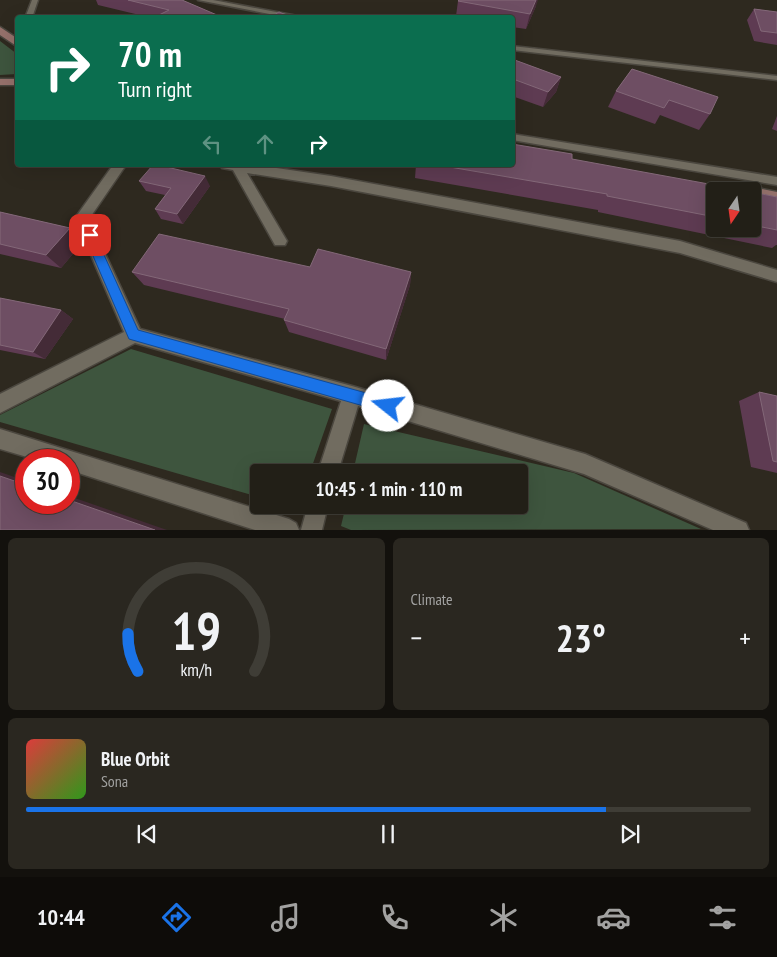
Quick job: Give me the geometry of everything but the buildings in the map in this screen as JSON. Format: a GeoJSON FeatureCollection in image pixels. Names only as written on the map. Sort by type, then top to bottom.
{"type":"FeatureCollection","features":[{"type":"Feature","properties":{"kind":"street"},"geometry":{"type":"LineString","coordinates":[[0,30],[15,42]]}},
{"type":"Feature","properties":{"kind":"street"},"geometry":{"type":"LineString","coordinates":[[0,82],[15,82]]}},
{"type":"Feature","properties":{"kind":"street"},"geometry":{"type":"LineString","coordinates":[[119,167],[82,218],[134,335]]}},
{"type":"Feature","properties":{"kind":"street"},"geometry":{"type":"LineString","coordinates":[[233,167],[280,241]]}},
{"type":"Feature","properties":{"kind":"street"},"geometry":{"type":"LineString","coordinates":[[239,167],[331,180],[680,247],[777,276]]}},
{"type":"Feature","properties":{"kind":"street"},"geometry":{"type":"LineString","coordinates":[[761,193],[777,196]]}},
{"type":"Feature","properties":{"kind":"street"},"geometry":{"type":"LineString","coordinates":[[0,404],[134,335],[352,395],[584,464],[739,530]]}},
{"type":"Feature","properties":{"kind":"street"},"geometry":{"type":"LineString","coordinates":[[330,464],[352,395]]}},
{"type":"Feature","properties":{"kind":"street"},"geometry":{"type":"LineString","coordinates":[[0,439],[32,449]]}},
{"type":"Feature","properties":{"kind":"street"},"geometry":{"type":"LineString","coordinates":[[80,464],[289,530]]}},
{"type":"Feature","properties":{"kind":"street"},"geometry":{"type":"LineString","coordinates":[[310,530],[315,514]]}},
{"type":"Feature","properties":{"kind":"lane"},"geometry":{"type":"LineString","coordinates":[[29,15],[35,0]]}},
{"type":"Feature","properties":{"kind":"lane"},"geometry":{"type":"LineString","coordinates":[[202,0],[288,15]]}},
{"type":"Feature","properties":{"kind":"lane"},"geometry":{"type":"LineString","coordinates":[[237,6],[244,0]]}},
{"type":"Feature","properties":{"kind":"lane"},"geometry":{"type":"LineString","coordinates":[[515,48],[777,78]]}},
{"type":"Feature","properties":{"kind":"lane"},"geometry":{"type":"LineString","coordinates":[[515,137],[777,181]]}},
{"type":"Feature","properties":{"kind":"green space"},"geometry":{"type":"Polygon","coordinates":[[[0,41],[15,52],[15,74],[0,75],[0,41]]]}},
{"type":"Feature","properties":{"kind":"green space"},"geometry":{"type":"Polygon","coordinates":[[[131,349],[332,409],[313,464],[250,464],[250,494],[0,422],[0,415],[131,349]]]}},
{"type":"Feature","properties":{"kind":"green space"},"geometry":{"type":"Polygon","coordinates":[[[364,424],[574,473],[701,529],[351,530],[341,526],[344,514],[528,514],[528,464],[355,464],[364,424]]]}},
{"type":"Feature","properties":{"kind":"route"},"geometry":{"type":"LineString","coordinates":[[90,235],[134,335],[388,406]]}}]}
